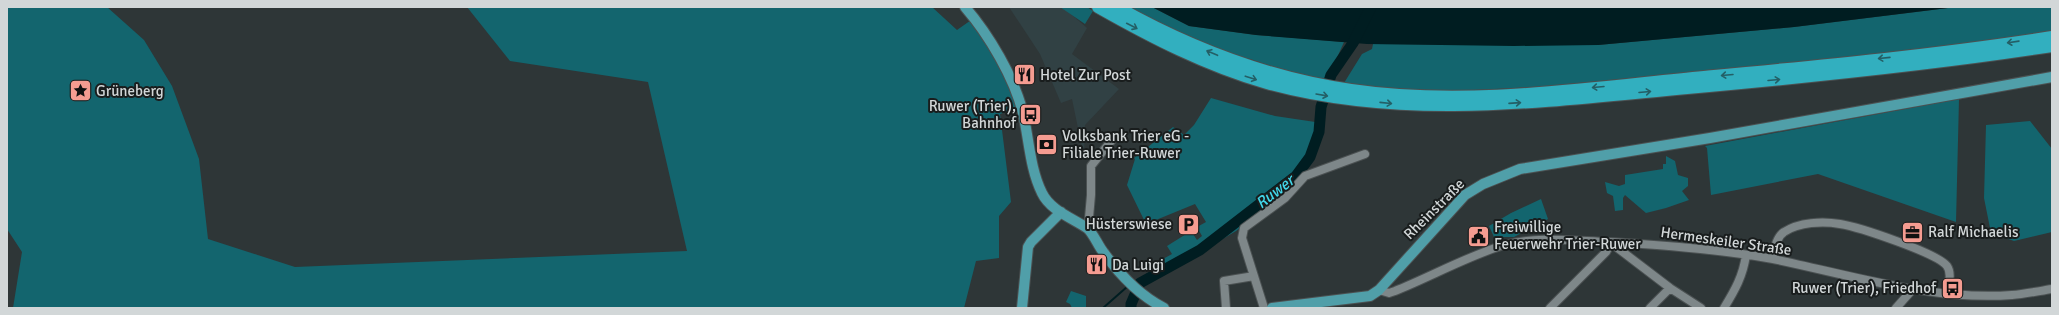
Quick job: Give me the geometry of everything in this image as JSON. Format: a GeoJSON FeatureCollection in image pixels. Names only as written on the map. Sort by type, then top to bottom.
{"type":"FeatureCollection","features":[{"type":"Feature","properties":{"kind":"highway"},"geometry":{"type":"LineString","coordinates":[[1098,7],[1135,28],[1229,71],[1300,86],[1416,106],[1530,102],[1851,73],[2052,46]]}},
{"type":"Feature","properties":{"kind":"highway"},"geometry":{"type":"LineString","coordinates":[[1117,7],[1180,39],[1235,62],[1300,86]]}},
{"type":"Feature","properties":{"kind":"highway"},"geometry":{"type":"LineString","coordinates":[[1349,95],[1393,94],[1454,96],[1546,91],[1896,57],[2052,36]]}},
{"type":"Feature","properties":{"kind":"main road"},"geometry":{"type":"LineString","coordinates":[[965,7],[986,34],[997,53],[1022,112],[1038,184],[1044,197],[1061,212],[1088,229],[1122,277],[1149,299],[1163,307]]}},
{"type":"Feature","properties":{"kind":"main road","name":"Rheinstraße"},"geometry":{"type":"LineString","coordinates":[[1272,308],[1306,306],[1364,298],[1379,290],[1450,209],[1465,195],[1483,184],[1520,169],[1656,147],[2052,77]]}},
{"type":"Feature","properties":{"kind":"main road"},"geometry":{"type":"LineString","coordinates":[[1022,308],[1028,247],[1061,212]]}},
{"type":"Feature","properties":{"kind":"street"},"geometry":{"type":"LineString","coordinates":[[1088,229],[1091,195],[1090,166],[1112,140]]}},
{"type":"Feature","properties":{"kind":"street"},"geometry":{"type":"LineString","coordinates":[[1264,308],[1242,238],[1244,228],[1284,198],[1305,176],[1364,154]]}},
{"type":"Feature","properties":{"kind":"street"},"geometry":{"type":"LineString","coordinates":[[1772,259],[1779,237],[1783,232],[1810,224],[1840,224],[1908,245],[1941,261],[1947,266],[1949,273],[1946,292]]}},
{"type":"Feature","properties":{"kind":"street","name":"Hermeskeiler Straße"},"geometry":{"type":"LineString","coordinates":[[1379,290],[1388,293],[1395,291],[1504,245],[1543,241],[1611,242],[1701,248],[1772,259],[1913,289],[1988,296],[2013,295],[2052,289]]}},
{"type":"Feature","properties":{"kind":"street"},"geometry":{"type":"LineString","coordinates":[[1550,308],[1606,252],[1611,242],[1670,288],[1701,308]]}},
{"type":"Feature","properties":{"kind":"street"},"geometry":{"type":"LineString","coordinates":[[1724,308],[1739,285],[1744,271],[1746,255]]}},
{"type":"Feature","properties":{"kind":"street"},"geometry":{"type":"LineString","coordinates":[[1226,308],[1224,282],[1254,276]]}},
{"type":"Feature","properties":{"kind":"street"},"geometry":{"type":"LineString","coordinates":[[1650,308],[1670,288]]}},
{"type":"Feature","properties":{"kind":"street"},"geometry":{"type":"LineString","coordinates":[[1896,308],[1913,289]]}},
{"type":"Feature","properties":{"kind":"shaded area"},"geometry":{"type":"Polygon","coordinates":[[[7,7],[107,7],[144,40],[172,86],[199,159],[208,239],[295,267],[687,251],[648,82],[510,61],[467,7],[932,7],[957,30],[974,18],[987,34],[1020,107],[1000,114],[1011,202],[999,216],[999,258],[976,261],[964,308],[13,308],[22,252],[7,229],[7,7]]]}},
{"type":"Feature","properties":{"kind":"shaded area"},"geometry":{"type":"Polygon","coordinates":[[[1009,7],[1063,7],[1087,28],[1072,54],[1119,89],[1085,125],[1084,157],[1072,99],[1061,103],[1040,54],[1009,7]]]}},
{"type":"Feature","properties":{"kind":"shaded area"},"geometry":{"type":"Polygon","coordinates":[[[1060,7],[1087,7],[1093,11],[1085,24],[1060,7]]]}},
{"type":"Feature","properties":{"kind":"shaded area"},"geometry":{"type":"Polygon","coordinates":[[[1128,7],[1152,7],[1189,26],[1256,35],[1344,42],[1327,80],[1302,77],[1250,59],[1236,57],[1192,40],[1128,7]]]}},
{"type":"Feature","properties":{"kind":"shaded area"},"geometry":{"type":"Polygon","coordinates":[[[1152,7],[1956,7],[1794,27],[1598,45],[1514,46],[1367,44],[1256,35],[1189,26],[1152,7]]]}},
{"type":"Feature","properties":{"kind":"shaded area"},"geometry":{"type":"Polygon","coordinates":[[[1956,7],[2052,7],[2052,32],[1866,56],[1537,87],[1454,91],[1373,88],[1344,83],[1362,54],[1372,49],[1373,44],[1598,45],[1794,27],[1956,7]]]}},
{"type":"Feature","properties":{"kind":"shaded area"},"geometry":{"type":"Polygon","coordinates":[[[1211,98],[1275,116],[1322,123],[1320,141],[1313,158],[1285,191],[1236,231],[1169,271],[1163,259],[1172,254],[1167,246],[1191,231],[1197,240],[1202,236],[1197,227],[1206,222],[1195,204],[1151,222],[1150,219],[1145,222],[1127,185],[1135,159],[1134,158],[1173,127],[1184,135],[1194,125],[1211,98]]]}},
{"type":"Feature","properties":{"kind":"shaded area"},"geometry":{"type":"Polygon","coordinates":[[[1959,99],[1956,222],[1818,174],[1711,195],[1707,148],[1705,146],[1959,99]]]}},
{"type":"Feature","properties":{"kind":"shaded area"},"geometry":{"type":"Polygon","coordinates":[[[2030,121],[2052,149],[2052,232],[2014,241],[1991,233],[1984,198],[1986,125],[2030,121]]]}},
{"type":"Feature","properties":{"kind":"shaded area"},"geometry":{"type":"Polygon","coordinates":[[[1666,156],[1675,161],[1678,175],[1688,178],[1688,186],[1682,191],[1689,200],[1646,213],[1625,195],[1623,198],[1623,210],[1615,211],[1613,196],[1607,193],[1605,182],[1619,186],[1625,184],[1625,175],[1663,169],[1663,164],[1666,164],[1666,156]]]}},
{"type":"Feature","properties":{"kind":"shaded area"},"geometry":{"type":"Polygon","coordinates":[[[1541,199],[1548,219],[1514,237],[1494,237],[1489,226],[1511,213],[1541,199]]]}},
{"type":"Feature","properties":{"kind":"shaded area"},"geometry":{"type":"Polygon","coordinates":[[[1071,291],[1086,296],[1086,308],[1072,308],[1070,304],[1066,302],[1071,291]]]}},
{"type":"Feature","properties":{"kind":"waterway","name":"Ruwer"},"geometry":{"type":"LineString","coordinates":[[1131,308],[1131,304],[1140,283],[1200,250],[1296,176],[1310,157],[1319,132],[1321,107],[1331,75],[1353,43],[1371,7]]}},
{"type":"Feature","properties":{"kind":"waterway","name":"Ruwer"},"geometry":{"type":"LineString","coordinates":[[1135,283],[1140,283]]}},
{"type":"Feature","properties":{"kind":"waterway"},"geometry":{"type":"LineString","coordinates":[[1103,308],[1128,286]]}},
{"type":"Feature","properties":{"kind":"place","name":"Hotel Zur Post"},"geometry":{"type":"Point","coordinates":[1024,75]}},
{"type":"Feature","properties":{"kind":"place","name":"Grüneberg"},"geometry":{"type":"Point","coordinates":[81,91]}},
{"type":"Feature","properties":{"kind":"place","name":"Ruwer (Trier), Bahnhof"},"geometry":{"type":"Point","coordinates":[1031,115]}},
{"type":"Feature","properties":{"kind":"place","name":"Volksbank Trier eG - Filiale Trier-Ruwer"},"geometry":{"type":"Point","coordinates":[1047,145]}},
{"type":"Feature","properties":{"kind":"place","name":"Hüsterswiese"},"geometry":{"type":"Point","coordinates":[1188,224]}},
{"type":"Feature","properties":{"kind":"place","name":"Ralf Michaelis"},"geometry":{"type":"Point","coordinates":[1913,232]}},
{"type":"Feature","properties":{"kind":"place","name":"Freiwillige Feuerwehr Trier-Ruwer"},"geometry":{"type":"Point","coordinates":[1479,236]}},
{"type":"Feature","properties":{"kind":"place","name":"Da Luigi"},"geometry":{"type":"Point","coordinates":[1097,265]}},
{"type":"Feature","properties":{"kind":"place","name":"Ruwer (Trier), Friedhof"},"geometry":{"type":"Point","coordinates":[1952,288]}}]}
